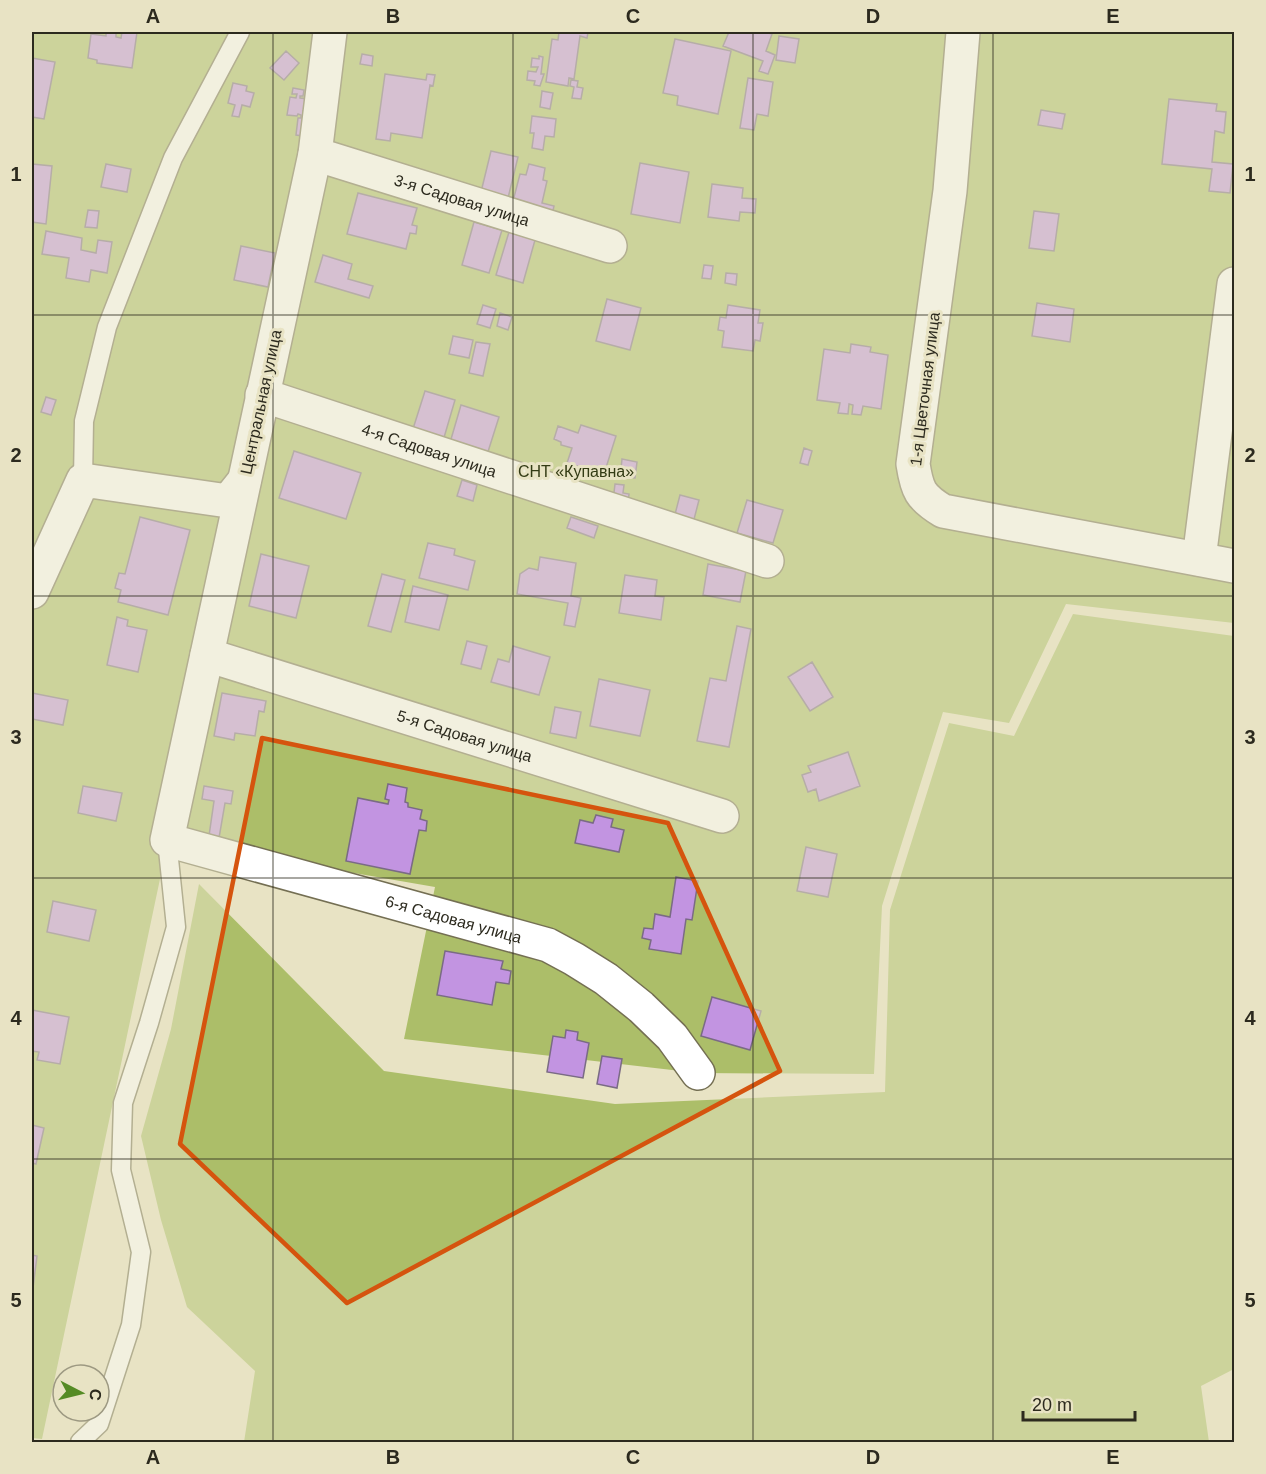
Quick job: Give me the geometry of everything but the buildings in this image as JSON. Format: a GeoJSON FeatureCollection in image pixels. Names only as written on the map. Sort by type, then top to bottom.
{"type":"FeatureCollection","features":[{"type":"Feature","properties":{"kind":"street","name":"Центральная улица"},"geometry":{"type":"LineString","coordinates":[[82,480],[228,501],[244,481],[315,154],[330,32]]}},
{"type":"Feature","properties":{"kind":"street","name":"1-я Цветочная улица"},"geometry":{"type":"LineString","coordinates":[[963,32],[950,190],[913,464],[916,483],[927,501],[943,511],[1234,566]]}},
{"type":"Feature","properties":{"kind":"street","name":"3-я Садовая улица"},"geometry":{"type":"LineString","coordinates":[[315,154],[610,246]]}},
{"type":"Feature","properties":{"kind":"street"},"geometry":{"type":"LineString","coordinates":[[1199,560],[1234,284]]}},
{"type":"Feature","properties":{"kind":"street","name":"4-я Садовая улица"},"geometry":{"type":"LineString","coordinates":[[262,395],[767,561]]}},
{"type":"Feature","properties":{"kind":"street"},"geometry":{"type":"LineString","coordinates":[[32,592],[82,480]]}},
{"type":"Feature","properties":{"kind":"street"},"geometry":{"type":"LineString","coordinates":[[167,840],[244,481]]}},
{"type":"Feature","properties":{"kind":"street","name":"5-я Садовая улица"},"geometry":{"type":"LineString","coordinates":[[207,655],[722,816]]}},
{"type":"Feature","properties":{"kind":"street","name":"6-я Садовая улица"},"geometry":{"type":"LineString","coordinates":[[167,840],[548,945],[574,958],[606,979],[641,1007],[672,1037],[698,1073]]}},
{"type":"Feature","properties":{"kind":"lane"},"geometry":{"type":"LineString","coordinates":[[82,480],[84,421],[107,327],[173,158],[240,32]]}},
{"type":"Feature","properties":{"kind":"lane"},"geometry":{"type":"LineString","coordinates":[[80,1443],[99,1424],[131,1325],[141,1252],[121,1170],[123,1103],[149,1023],[176,927],[167,840]]}},
{"type":"Feature","properties":{"kind":"highlighted area"},"geometry":{"type":"Polygon","coordinates":[[[262,738],[668,823],[780,1071],[347,1303],[180,1144],[262,738]]]}},
{"type":"Feature","properties":{"kind":"green space","name":"СНТ «Купавна»"},"geometry":{"type":"Polygon","coordinates":[[[32,32],[1234,32],[1234,623],[1066,604],[1009,723],[943,712],[882,906],[874,1074],[698,1073],[404,1039],[435,887],[168,841],[58,1363],[51,1363],[51,1396],[42,1439],[32,1438],[32,32]]]}},
{"type":"Feature","properties":{"kind":"green space"},"geometry":{"type":"Polygon","coordinates":[[[1073,614],[1234,636],[1234,1369],[1201,1386],[1209,1442],[244,1442],[255,1371],[187,1307],[161,1220],[141,1136],[171,1029],[199,884],[384,1071],[615,1104],[885,1092],[890,910],[949,723],[1014,736],[1073,614]]]}}]}
